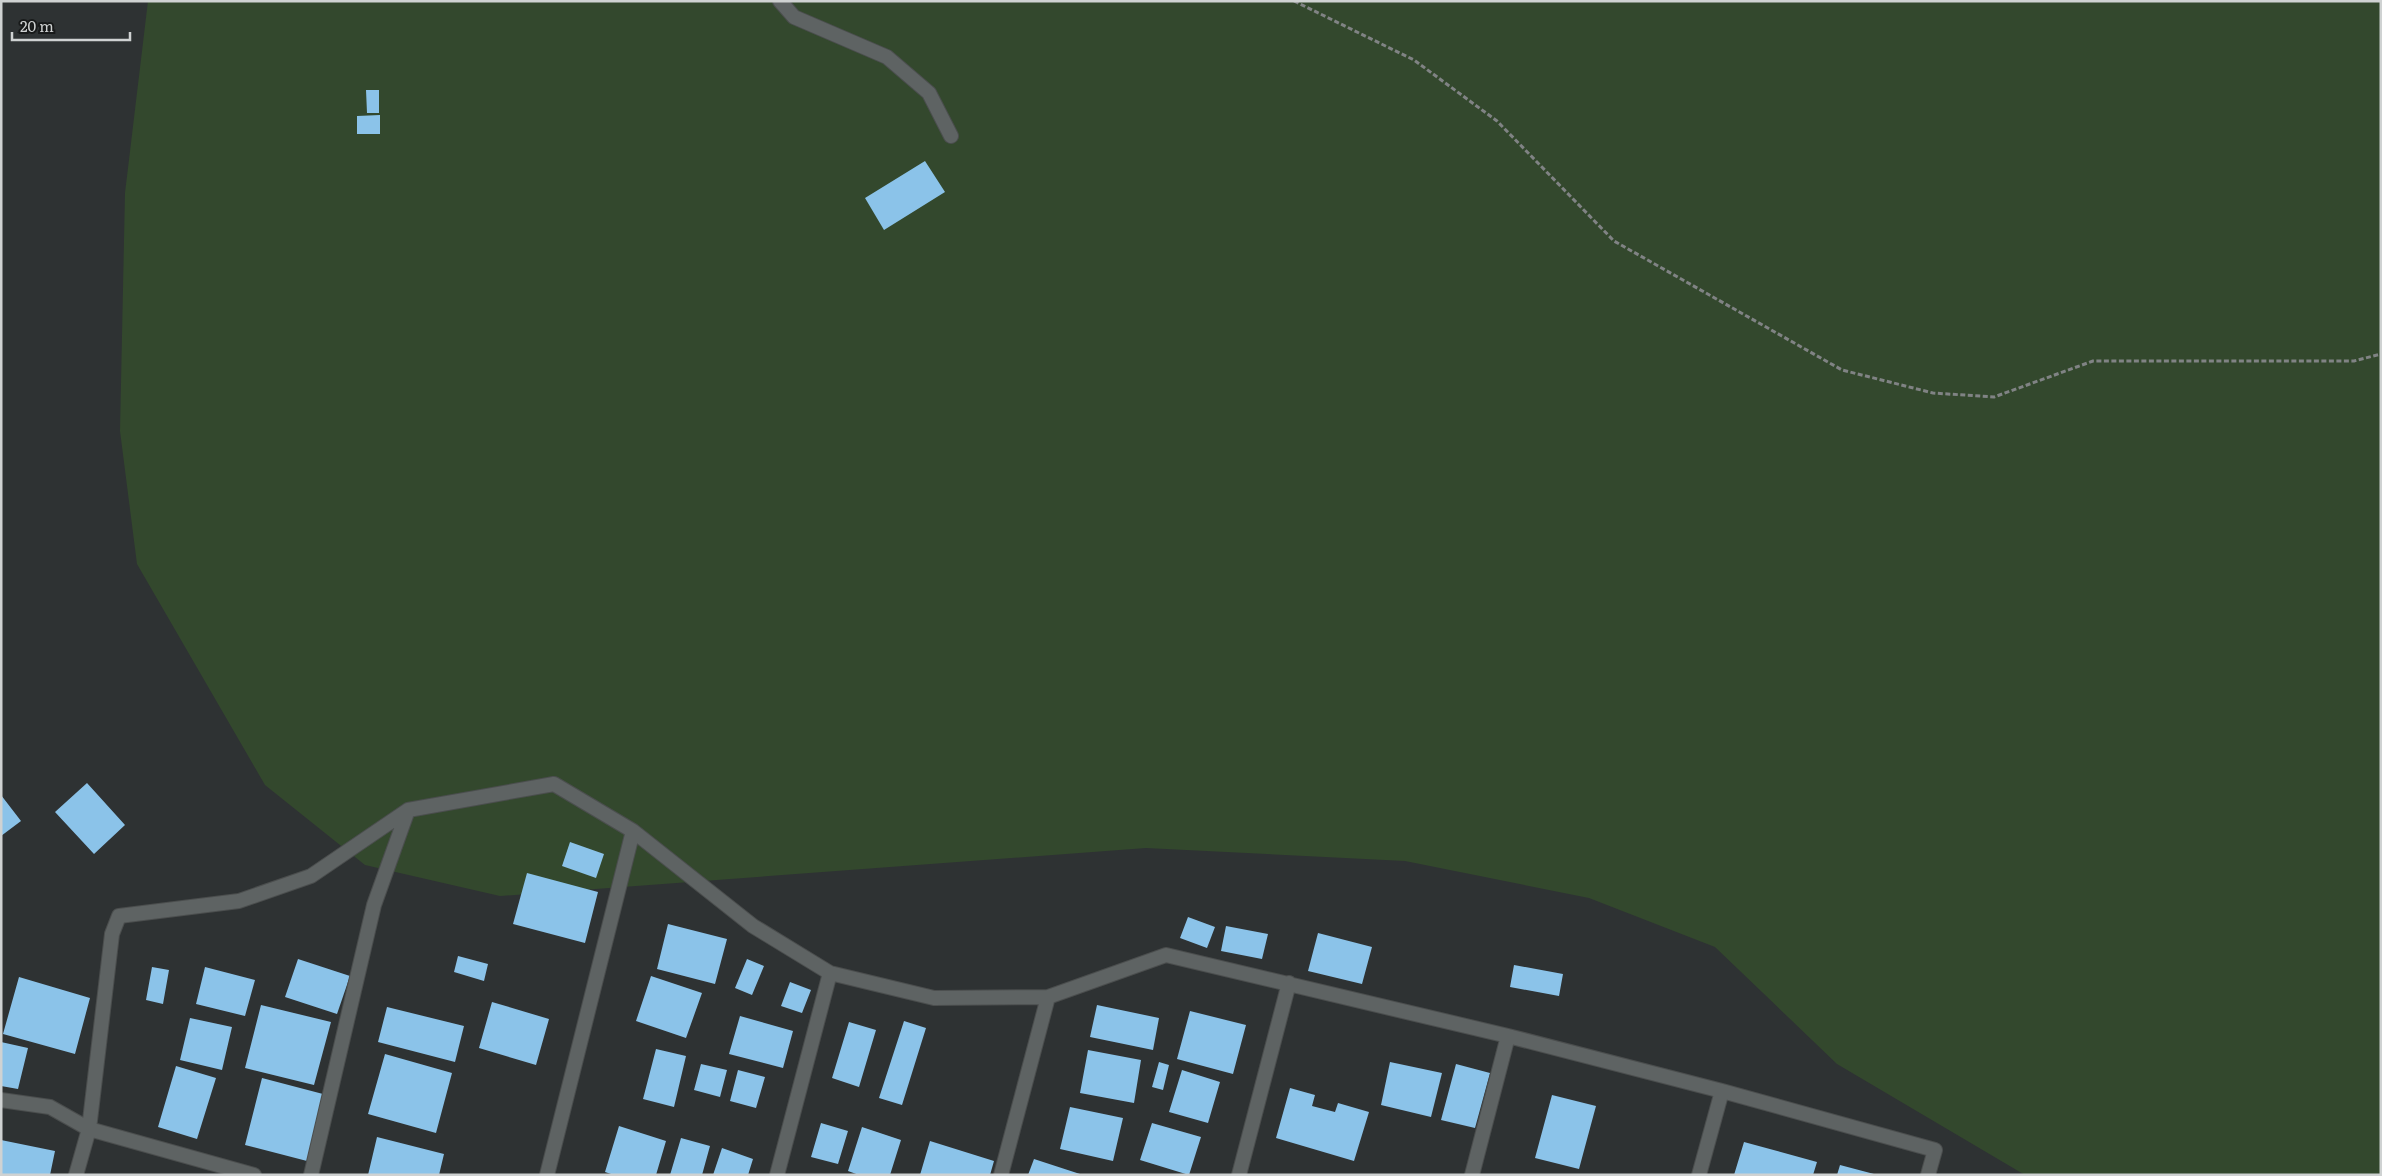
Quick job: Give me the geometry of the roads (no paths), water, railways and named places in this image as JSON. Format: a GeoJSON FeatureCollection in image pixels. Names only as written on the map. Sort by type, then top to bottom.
{"type":"FeatureCollection","features":[{"type":"Feature","properties":{"kind":"street"},"geometry":{"type":"LineString","coordinates":[[780,1],[794,17],[887,57],[929,93],[951,136]]}},
{"type":"Feature","properties":{"kind":"street"},"geometry":{"type":"LineString","coordinates":[[76,1175],[90,1129],[112,934],[119,916],[239,901],[312,876],[408,810],[554,784],[633,831],[753,926],[830,973],[934,998],[1048,997],[1166,955],[1289,982],[1508,1036],[1722,1091],[1935,1150],[1928,1175]]}},
{"type":"Feature","properties":{"kind":"street"},"geometry":{"type":"LineString","coordinates":[[311,1175],[374,904],[408,810]]}},
{"type":"Feature","properties":{"kind":"street"},"geometry":{"type":"LineString","coordinates":[[548,1175],[633,831]]}},
{"type":"Feature","properties":{"kind":"street"},"geometry":{"type":"LineString","coordinates":[[778,1175],[830,973]]}},
{"type":"Feature","properties":{"kind":"street"},"geometry":{"type":"LineString","coordinates":[[1239,1175],[1289,982]]}},
{"type":"Feature","properties":{"kind":"street"},"geometry":{"type":"LineString","coordinates":[[1001,1175],[1048,997]]}},
{"type":"Feature","properties":{"kind":"street"},"geometry":{"type":"LineString","coordinates":[[1472,1175],[1508,1036]]}},
{"type":"Feature","properties":{"kind":"street"},"geometry":{"type":"LineString","coordinates":[[1699,1175],[1722,1091]]}},
{"type":"Feature","properties":{"kind":"street"},"geometry":{"type":"LineString","coordinates":[[1,1100],[50,1107],[90,1129],[254,1175]]}}]}
